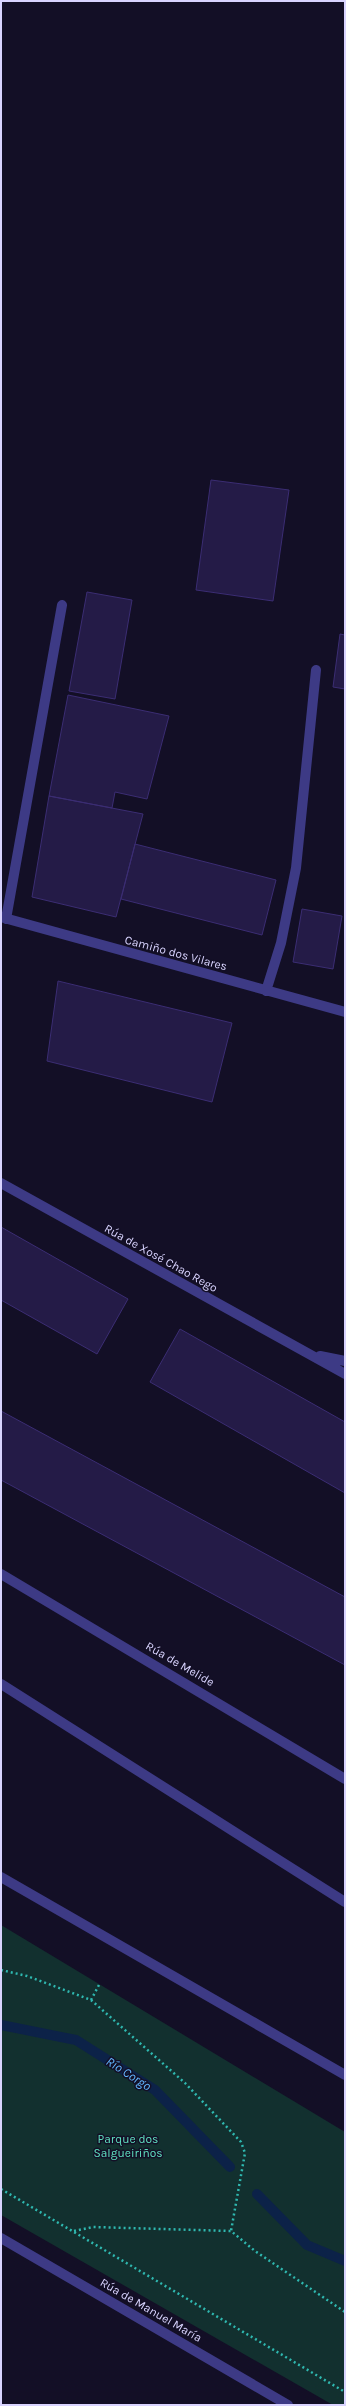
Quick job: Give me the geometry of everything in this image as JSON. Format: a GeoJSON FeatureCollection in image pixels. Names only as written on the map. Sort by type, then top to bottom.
{"type":"FeatureCollection","features":[{"type":"Feature","properties":{"kind":"street"},"geometry":{"type":"LineString","coordinates":[[4,918],[62,605]]}},
{"type":"Feature","properties":{"kind":"street"},"geometry":{"type":"LineString","coordinates":[[266,991],[281,943],[296,868],[316,670]]}},
{"type":"Feature","properties":{"kind":"street","name":"Camiño dos Vilares"},"geometry":{"type":"LineString","coordinates":[[4,918],[345,1012]]}},
{"type":"Feature","properties":{"kind":"street","name":"Rúa de Xosé Chao Rego"},"geometry":{"type":"LineString","coordinates":[[1,1183],[171,1279],[345,1374]]}},
{"type":"Feature","properties":{"kind":"street","name":"Rúa de Xosé Chao Rego"},"geometry":{"type":"LineString","coordinates":[[310,1354],[345,1361]]}},
{"type":"Feature","properties":{"kind":"street","name":"Rúa de Melide"},"geometry":{"type":"LineString","coordinates":[[1,1574],[345,1779]]}},
{"type":"Feature","properties":{"kind":"street"},"geometry":{"type":"LineString","coordinates":[[1,1684],[345,1902]]}},
{"type":"Feature","properties":{"kind":"street"},"geometry":{"type":"LineString","coordinates":[[1,1878],[345,2075]]}},
{"type":"Feature","properties":{"kind":"street","name":"Rúa de Manuel María"},"geometry":{"type":"LineString","coordinates":[[1,2238],[288,2405]]}},
{"type":"Feature","properties":{"kind":"path"},"geometry":{"type":"LineString","coordinates":[[1,1970],[27,1976],[91,2000],[185,2083],[241,2142],[245,2153],[239,2198],[231,2231]]}},
{"type":"Feature","properties":{"kind":"path"},"geometry":{"type":"LineString","coordinates":[[91,2000],[100,1983]]}},
{"type":"Feature","properties":{"kind":"path"},"geometry":{"type":"LineString","coordinates":[[1,2189],[345,2392]]}},
{"type":"Feature","properties":{"kind":"path"},"geometry":{"type":"LineString","coordinates":[[74,2232],[93,2227],[231,2231],[255,2251],[345,2312]]}},
{"type":"Feature","properties":{"kind":"green space","name":"Parque dos Salgueiriños"},"geometry":{"type":"Polygon","coordinates":[[[1,1925],[345,2132],[345,2405],[333,2405],[1,2215],[1,1925]]]}},
{"type":"Feature","properties":{"kind":"building"},"geometry":{"type":"Polygon","coordinates":[[[211,480],[289,490],[273,601],[196,590],[211,480]]]}},
{"type":"Feature","properties":{"kind":"building"},"geometry":{"type":"Polygon","coordinates":[[[87,592],[132,600],[115,699],[69,691],[87,592]]]}},
{"type":"Feature","properties":{"kind":"building"},"geometry":{"type":"Polygon","coordinates":[[[340,634],[345,635],[345,689],[333,687],[340,634]]]}},
{"type":"Feature","properties":{"kind":"building"},"geometry":{"type":"Polygon","coordinates":[[[68,695],[169,716],[147,799],[115,792],[112,808],[49,796],[68,695]]]}},
{"type":"Feature","properties":{"kind":"building"},"geometry":{"type":"Polygon","coordinates":[[[49,796],[143,814],[116,917],[32,897],[49,796]]]}},
{"type":"Feature","properties":{"kind":"building"},"geometry":{"type":"Polygon","coordinates":[[[135,844],[276,880],[262,935],[121,899],[135,844]]]}},
{"type":"Feature","properties":{"kind":"building"},"geometry":{"type":"Polygon","coordinates":[[[302,909],[342,916],[333,969],[293,962],[302,909]]]}},
{"type":"Feature","properties":{"kind":"building"},"geometry":{"type":"Polygon","coordinates":[[[58,981],[232,1023],[212,1102],[47,1061],[58,981]]]}},
{"type":"Feature","properties":{"kind":"building"},"geometry":{"type":"Polygon","coordinates":[[[1,1227],[128,1299],[97,1354],[1,1300],[1,1227]]]}},
{"type":"Feature","properties":{"kind":"building"},"geometry":{"type":"Polygon","coordinates":[[[180,1329],[345,1422],[345,1493],[150,1382],[180,1329]]]}},
{"type":"Feature","properties":{"kind":"building"},"geometry":{"type":"Polygon","coordinates":[[[1,1411],[345,1597],[345,1665],[1,1480],[1,1411]]]}},
{"type":"Feature","properties":{"kind":"waterway","name":"Río Corgo"},"geometry":{"type":"LineString","coordinates":[[1,2025],[76,2040],[155,2090],[230,2167]]}},
{"type":"Feature","properties":{"kind":"waterway","name":"Río Corgo"},"geometry":{"type":"LineString","coordinates":[[257,2194],[307,2245],[345,2261]]}}]}
